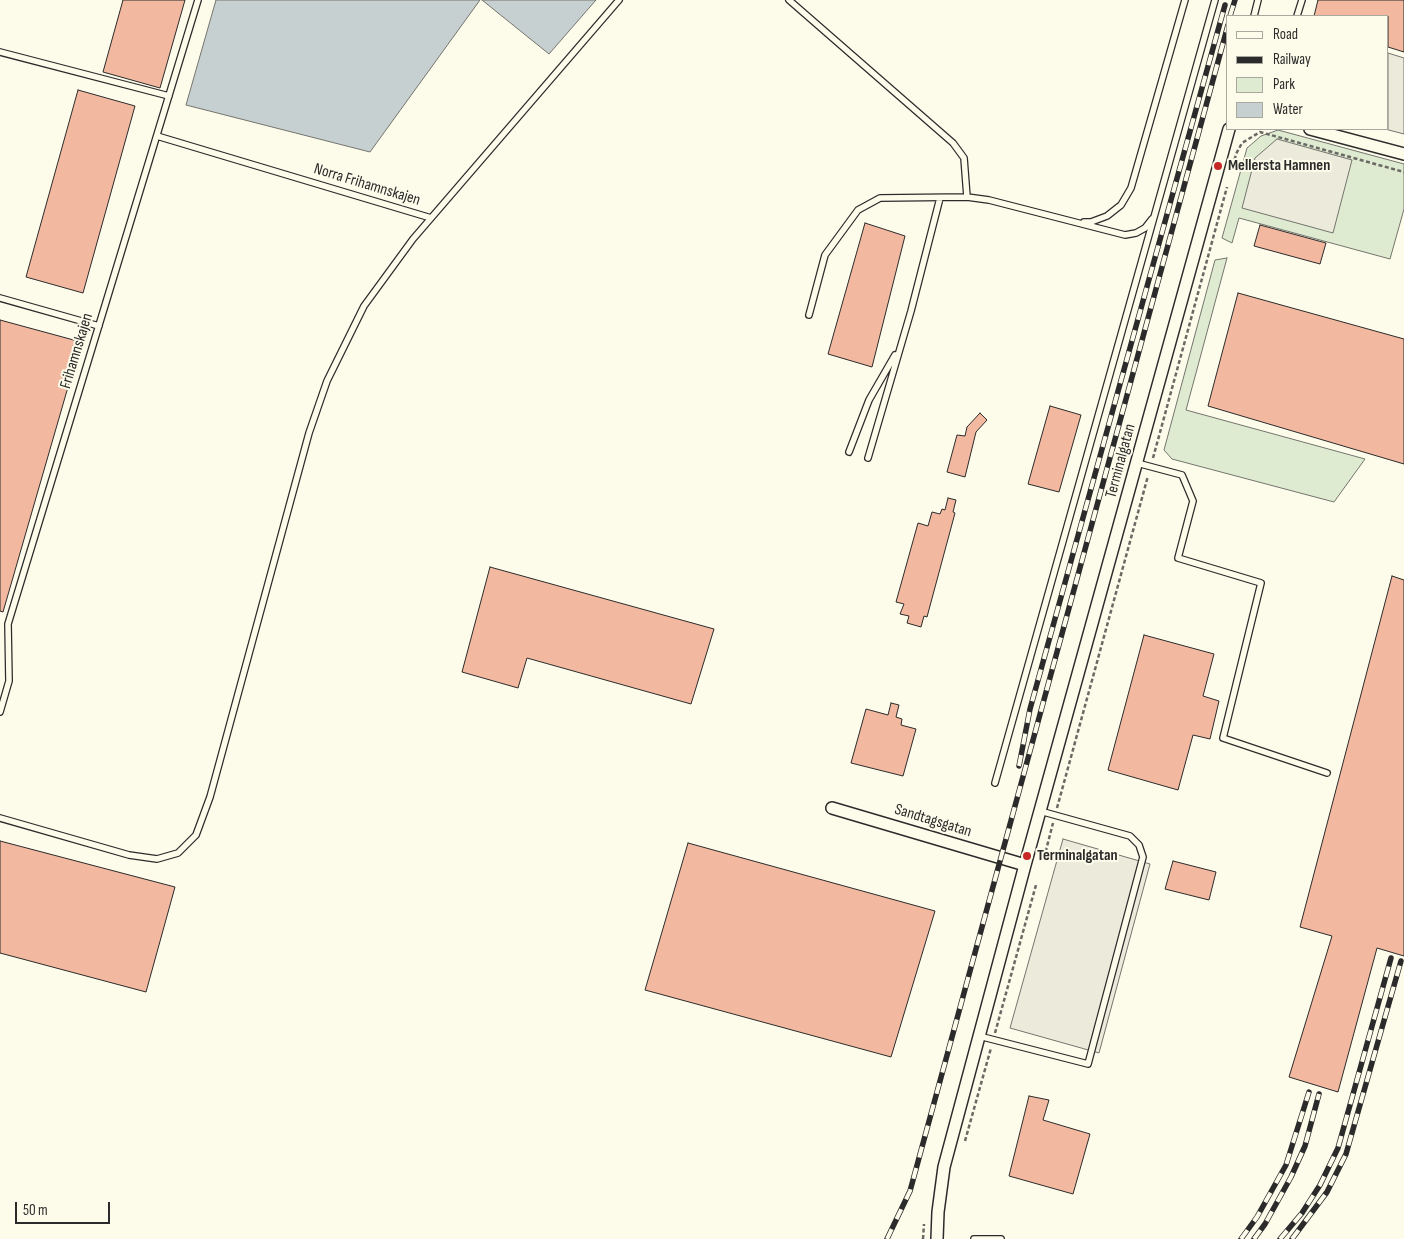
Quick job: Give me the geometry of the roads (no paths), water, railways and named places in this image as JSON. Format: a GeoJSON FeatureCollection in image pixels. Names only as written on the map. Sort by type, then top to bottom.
{"type":"FeatureCollection","features":[{"type":"Feature","properties":{"kind":"street","name":"Terminalgatan"},"geometry":{"type":"LineString","coordinates":[[937,1239],[938,1212],[944,1166],[1040,811],[1229,130]]}},
{"type":"Feature","properties":{"kind":"street"},"geometry":{"type":"LineString","coordinates":[[1318,130],[1340,133],[1404,154]]}},
{"type":"Feature","properties":{"kind":"street","name":"Sandtagsgatan"},"geometry":{"type":"LineString","coordinates":[[832,808],[1025,866]]}},
{"type":"Feature","properties":{"kind":"lane","name":"Frihamnskajen"},"geometry":{"type":"LineString","coordinates":[[0,712],[9,681],[8,624],[198,0]]}},
{"type":"Feature","properties":{"kind":"lane","name":"Norra Frihamnskajen"},"geometry":{"type":"LineString","coordinates":[[157,136],[430,218],[619,0]]}},
{"type":"Feature","properties":{"kind":"lane"},"geometry":{"type":"LineString","coordinates":[[790,0],[953,142],[964,158],[967,197]]}},
{"type":"Feature","properties":{"kind":"lane"},"geometry":{"type":"LineString","coordinates":[[1076,222],[1091,222],[1107,216],[1121,205],[1131,188],[1185,0]]}},
{"type":"Feature","properties":{"kind":"lane"},"geometry":{"type":"LineString","coordinates":[[995,783],[1214,0]]}},
{"type":"Feature","properties":{"kind":"lane"},"geometry":{"type":"LineString","coordinates":[[1254,15],[1258,0]]}},
{"type":"Feature","properties":{"kind":"lane"},"geometry":{"type":"LineString","coordinates":[[1297,15],[1302,0]]}},
{"type":"Feature","properties":{"kind":"lane"},"geometry":{"type":"LineString","coordinates":[[0,52],[169,96]]}},
{"type":"Feature","properties":{"kind":"lane"},"geometry":{"type":"LineString","coordinates":[[809,315],[826,255],[858,210],[880,198],[967,197],[989,200],[1125,235],[1136,233],[1145,228],[1154,215]]}},
{"type":"Feature","properties":{"kind":"lane"},"geometry":{"type":"LineString","coordinates":[[868,458],[911,311],[940,198]]}},
{"type":"Feature","properties":{"kind":"lane"},"geometry":{"type":"LineString","coordinates":[[0,818],[129,855],[157,858],[178,853],[196,835],[210,797],[309,433],[327,381],[364,306],[393,264],[430,218]]}},
{"type":"Feature","properties":{"kind":"lane"},"geometry":{"type":"LineString","coordinates":[[0,298],[99,326]]}},
{"type":"Feature","properties":{"kind":"lane"},"geometry":{"type":"LineString","coordinates":[[849,452],[869,400],[890,366],[911,311]]}},
{"type":"Feature","properties":{"kind":"lane"},"geometry":{"type":"LineString","coordinates":[[1137,464],[1182,475],[1193,501],[1178,558],[1261,583],[1223,738],[1327,773]]}},
{"type":"Feature","properties":{"kind":"lane"},"geometry":{"type":"LineString","coordinates":[[979,1036],[1088,1064],[1143,857],[1139,845],[1130,836],[1040,811]]}},
{"type":"Feature","properties":{"kind":"lane"},"geometry":{"type":"LineString","coordinates":[[974,1239],[1001,1239]]}},
{"type":"Feature","properties":{"kind":"water"},"geometry":{"type":"Polygon","coordinates":[[[216,0],[480,0],[370,152],[186,105],[216,0]]]}},
{"type":"Feature","properties":{"kind":"water"},"geometry":{"type":"Polygon","coordinates":[[[482,0],[596,0],[549,54],[482,0]]]}},
{"type":"Feature","properties":{"kind":"railway"},"geometry":{"type":"LineString","coordinates":[[1230,15],[1235,0]]}},
{"type":"Feature","properties":{"kind":"railway"},"geometry":{"type":"LineString","coordinates":[[1019,766],[1030,709],[1225,5]]}},
{"type":"Feature","properties":{"kind":"railway"},"geometry":{"type":"LineString","coordinates":[[887,1239],[910,1191],[1226,32]]}},
{"type":"Feature","properties":{"kind":"railway"},"geometry":{"type":"LineString","coordinates":[[1280,1239],[1302,1213],[1320,1185],[1338,1148],[1391,958]]}},
{"type":"Feature","properties":{"kind":"railway"},"geometry":{"type":"LineString","coordinates":[[1292,1239],[1327,1192],[1346,1154],[1401,961]]}},
{"type":"Feature","properties":{"kind":"railway"},"geometry":{"type":"LineString","coordinates":[[1241,1239],[1257,1217],[1286,1165],[1309,1092]]}},
{"type":"Feature","properties":{"kind":"railway"},"geometry":{"type":"LineString","coordinates":[[1254,1239],[1265,1224],[1291,1177],[1305,1146],[1319,1094]]}},
{"type":"Feature","properties":{"kind":"place","name":"Mellersta Hamnen"},"geometry":{"type":"Point","coordinates":[1218,166]}},
{"type":"Feature","properties":{"kind":"place","name":"Terminalgatan"},"geometry":{"type":"Point","coordinates":[1027,856]}}]}
